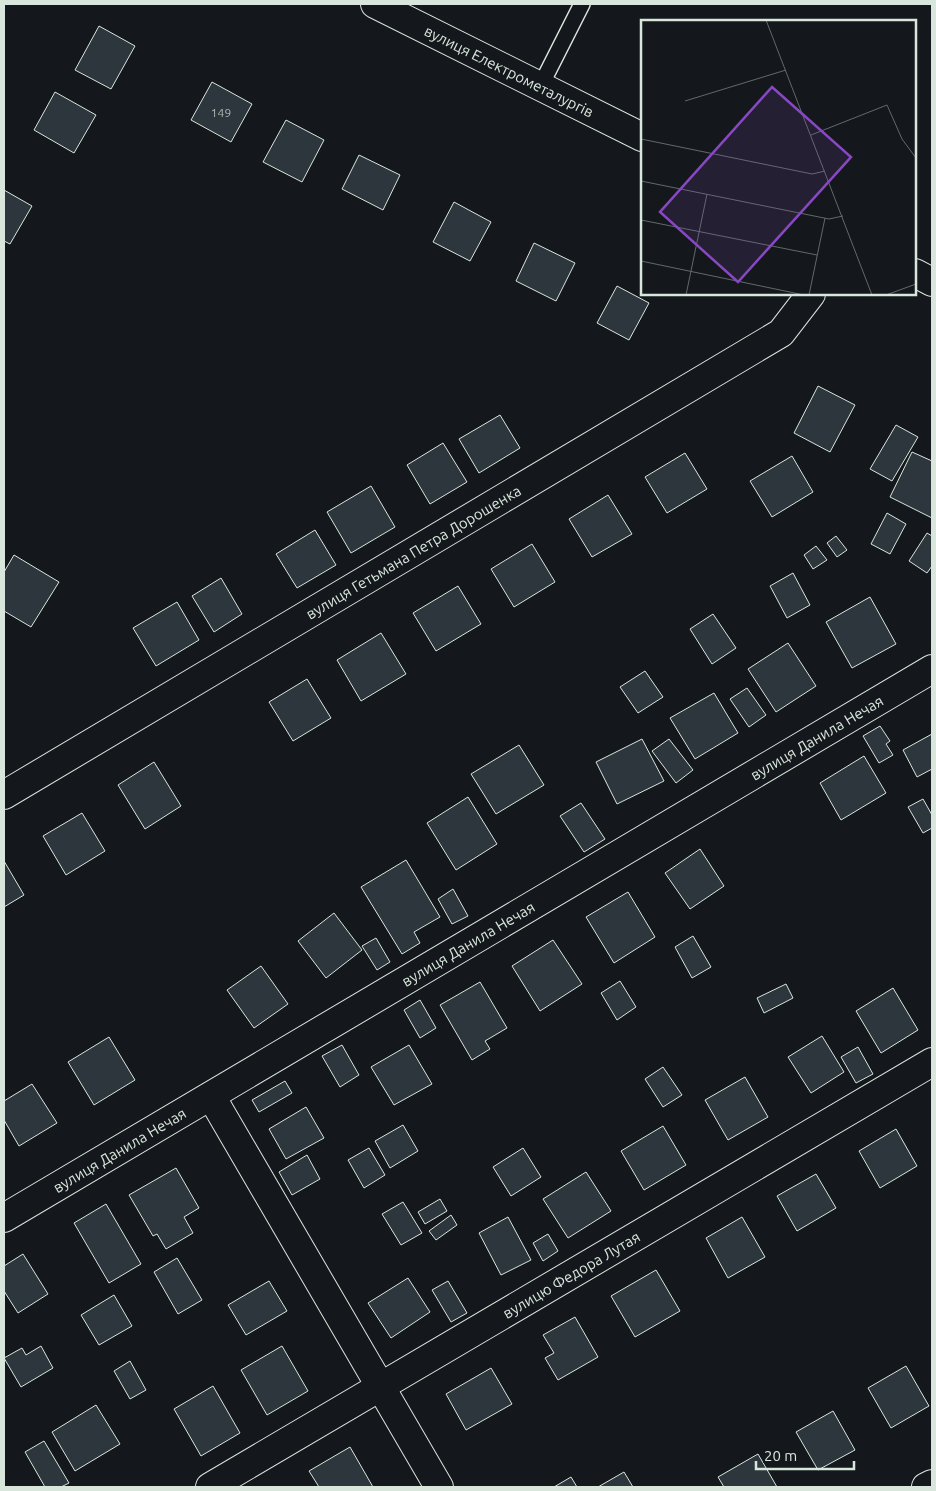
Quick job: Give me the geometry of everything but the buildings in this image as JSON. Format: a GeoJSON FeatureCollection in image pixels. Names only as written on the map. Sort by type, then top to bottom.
{"type":"FeatureCollection","features":[{"type":"Feature","properties":{"kind":"street","name":"вулиця Електрометалургів"},"geometry":{"type":"LineString","coordinates":[[375,4],[641,137]]}},
{"type":"Feature","properties":{"kind":"street"},"geometry":{"type":"LineString","coordinates":[[916,274],[932,282]]}},
{"type":"Feature","properties":{"kind":"street","name":"вулиця Гетьмана Петра Дорошенка"},"geometry":{"type":"LineString","coordinates":[[4,795],[782,333],[810,295]]}},
{"type":"Feature","properties":{"kind":"street","name":"вулиця Данила Нечая"},"geometry":{"type":"LineString","coordinates":[[4,1218],[932,669]]}},
{"type":"Feature","properties":{"kind":"street","name":"вулицю Федора Лутая"},"geometry":{"type":"LineString","coordinates":[[210,1487],[932,1062]]}},
{"type":"Feature","properties":{"kind":"street"},"geometry":{"type":"LineString","coordinates":[[211,1096],[439,1487]]}},
{"type":"Feature","properties":{"kind":"street"},"geometry":{"type":"LineString","coordinates":[[926,1487],[932,1484]]}},
{"type":"Feature","properties":{"kind":"lane"},"geometry":{"type":"LineString","coordinates":[[540,87],[582,4]]}}]}
